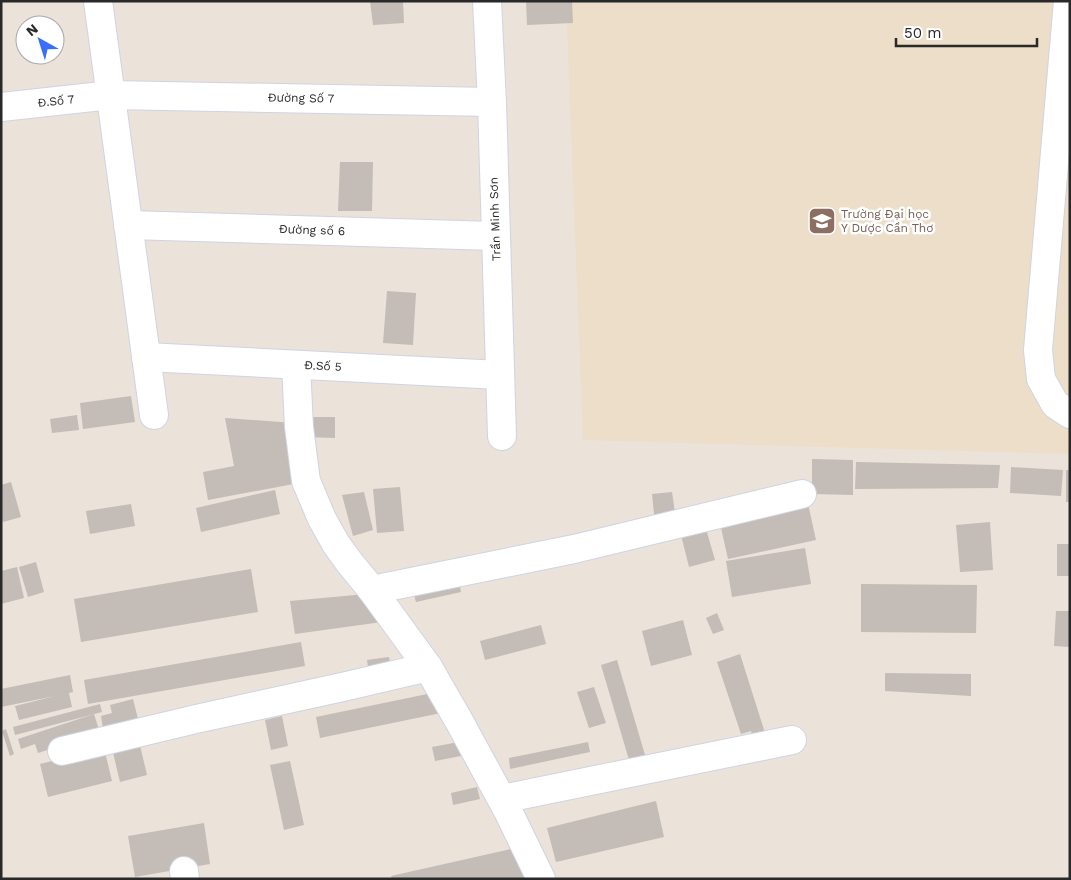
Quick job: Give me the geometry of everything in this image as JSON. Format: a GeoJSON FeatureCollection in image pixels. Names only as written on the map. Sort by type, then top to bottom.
{"type":"FeatureCollection","features":[{"type":"Feature","properties":{"kind":"street"},"geometry":{"type":"LineString","coordinates":[[98,1],[154,414]]}},
{"type":"Feature","properties":{"kind":"street","name":"Trần Minh Sơn"},"geometry":{"type":"LineString","coordinates":[[487,1],[492,102],[502,436]]}},
{"type":"Feature","properties":{"kind":"street"},"geometry":{"type":"LineString","coordinates":[[1068,1],[1038,350],[1041,379],[1056,404],[1070,414]]}},
{"type":"Feature","properties":{"kind":"street","name":"Đường Số 7"},"geometry":{"type":"LineString","coordinates":[[111,95],[492,102]]}},
{"type":"Feature","properties":{"kind":"street","name":"Đ.Số 7"},"geometry":{"type":"LineString","coordinates":[[1,107],[111,95]]}},
{"type":"Feature","properties":{"kind":"street","name":"Đường số 6"},"geometry":{"type":"LineString","coordinates":[[128,225],[496,236]]}},
{"type":"Feature","properties":{"kind":"street","name":"Đ.Số 5"},"geometry":{"type":"LineString","coordinates":[[146,356],[500,375]]}},
{"type":"Feature","properties":{"kind":"street"},"geometry":{"type":"LineString","coordinates":[[296,365],[299,427],[306,481],[322,519],[336,544],[428,667],[502,798],[541,879]]}},
{"type":"Feature","properties":{"kind":"street"},"geometry":{"type":"LineString","coordinates":[[372,590],[574,549],[802,494]]}},
{"type":"Feature","properties":{"kind":"street"},"geometry":{"type":"LineString","coordinates":[[62,752],[196,719],[428,667]]}},
{"type":"Feature","properties":{"kind":"street"},"geometry":{"type":"LineString","coordinates":[[502,798],[792,740]]}},
{"type":"Feature","properties":{"kind":"shaded area","name":"Trường Đại học Y Dược Cần Thơ"},"geometry":{"type":"Polygon","coordinates":[[[566,1],[1070,1],[1070,454],[583,440],[566,1]]]}},
{"type":"Feature","properties":{"kind":"building"},"geometry":{"type":"Polygon","coordinates":[[[370,1],[403,1],[404,23],[373,25],[370,1]]]}},
{"type":"Feature","properties":{"kind":"building"},"geometry":{"type":"Polygon","coordinates":[[[526,1],[572,1],[573,23],[527,25],[526,1]]]}},
{"type":"Feature","properties":{"kind":"building"},"geometry":{"type":"Polygon","coordinates":[[[340,162],[373,162],[372,211],[338,211],[340,162]]]}},
{"type":"Feature","properties":{"kind":"building"},"geometry":{"type":"Polygon","coordinates":[[[387,291],[416,293],[413,345],[383,343],[387,291]]]}},
{"type":"Feature","properties":{"kind":"building"},"geometry":{"type":"Polygon","coordinates":[[[131,396],[135,422],[83,429],[80,403],[131,396]]]}},
{"type":"Feature","properties":{"kind":"building"},"geometry":{"type":"Polygon","coordinates":[[[77,415],[79,430],[52,433],[50,419],[77,415]]]}},
{"type":"Feature","properties":{"kind":"building"},"geometry":{"type":"Polygon","coordinates":[[[305,417],[335,417],[335,438],[305,437],[305,417]]]}},
{"type":"Feature","properties":{"kind":"building"},"geometry":{"type":"Polygon","coordinates":[[[225,418],[294,423],[304,482],[208,500],[203,472],[234,466],[225,418]]]}},
{"type":"Feature","properties":{"kind":"building"},"geometry":{"type":"Polygon","coordinates":[[[812,459],[853,460],[853,495],[812,494],[812,459]]]}},
{"type":"Feature","properties":{"kind":"building"},"geometry":{"type":"Polygon","coordinates":[[[856,462],[1000,465],[998,488],[855,489],[856,462]]]}},
{"type":"Feature","properties":{"kind":"building"},"geometry":{"type":"Polygon","coordinates":[[[1011,467],[1063,470],[1061,496],[1010,493],[1011,467]]]}},
{"type":"Feature","properties":{"kind":"building"},"geometry":{"type":"Polygon","coordinates":[[[1066,470],[1070,470],[1070,502],[1066,502],[1066,470]]]}},
{"type":"Feature","properties":{"kind":"building"},"geometry":{"type":"Polygon","coordinates":[[[11,482],[21,517],[3,522],[1,515],[1,485],[11,482]]]}},
{"type":"Feature","properties":{"kind":"building"},"geometry":{"type":"Polygon","coordinates":[[[400,487],[404,531],[377,533],[373,489],[400,487]]]}},
{"type":"Feature","properties":{"kind":"building"},"geometry":{"type":"Polygon","coordinates":[[[275,490],[280,514],[201,532],[196,508],[275,490]]]}},
{"type":"Feature","properties":{"kind":"building"},"geometry":{"type":"Polygon","coordinates":[[[364,492],[373,530],[353,536],[342,495],[364,492]]]}},
{"type":"Feature","properties":{"kind":"building"},"geometry":{"type":"Polygon","coordinates":[[[672,492],[676,520],[655,523],[652,494],[672,492]]]}},
{"type":"Feature","properties":{"kind":"building"},"geometry":{"type":"Polygon","coordinates":[[[807,499],[816,540],[728,559],[719,519],[807,499]]]}},
{"type":"Feature","properties":{"kind":"building"},"geometry":{"type":"Polygon","coordinates":[[[131,504],[135,526],[90,534],[86,511],[131,504]]]}},
{"type":"Feature","properties":{"kind":"building"},"geometry":{"type":"Polygon","coordinates":[[[990,522],[993,570],[960,572],[956,525],[990,522]]]}},
{"type":"Feature","properties":{"kind":"building"},"geometry":{"type":"Polygon","coordinates":[[[706,529],[715,560],[689,567],[681,535],[706,529]]]}},
{"type":"Feature","properties":{"kind":"building"},"geometry":{"type":"Polygon","coordinates":[[[1057,544],[1070,544],[1070,576],[1057,576],[1057,544]]]}},
{"type":"Feature","properties":{"kind":"building"},"geometry":{"type":"Polygon","coordinates":[[[805,548],[811,584],[732,597],[726,561],[805,548]]]}},
{"type":"Feature","properties":{"kind":"building"},"geometry":{"type":"Polygon","coordinates":[[[36,562],[44,592],[28,597],[19,567],[36,562]]]}},
{"type":"Feature","properties":{"kind":"building"},"geometry":{"type":"Polygon","coordinates":[[[17,567],[24,598],[1,604],[1,571],[17,567]]]}},
{"type":"Feature","properties":{"kind":"building"},"geometry":{"type":"Polygon","coordinates":[[[251,569],[258,612],[81,642],[74,599],[251,569]]]}},
{"type":"Feature","properties":{"kind":"building"},"geometry":{"type":"Polygon","coordinates":[[[458,577],[461,592],[416,602],[412,587],[458,577]]]}},
{"type":"Feature","properties":{"kind":"building"},"geometry":{"type":"Polygon","coordinates":[[[861,584],[977,585],[976,633],[861,632],[861,584]]]}},
{"type":"Feature","properties":{"kind":"building"},"geometry":{"type":"Polygon","coordinates":[[[366,594],[382,622],[295,634],[290,601],[366,594]]]}},
{"type":"Feature","properties":{"kind":"building"},"geometry":{"type":"Polygon","coordinates":[[[1056,611],[1070,611],[1070,647],[1054,646],[1056,611]]]}},
{"type":"Feature","properties":{"kind":"building"},"geometry":{"type":"Polygon","coordinates":[[[717,613],[724,630],[713,634],[706,618],[717,613]]]}},
{"type":"Feature","properties":{"kind":"building"},"geometry":{"type":"Polygon","coordinates":[[[683,620],[692,655],[651,666],[642,631],[683,620]]]}},
{"type":"Feature","properties":{"kind":"building"},"geometry":{"type":"Polygon","coordinates":[[[541,625],[546,644],[485,660],[480,641],[541,625]]]}},
{"type":"Feature","properties":{"kind":"building"},"geometry":{"type":"Polygon","coordinates":[[[301,642],[305,666],[88,704],[84,680],[301,642]]]}},
{"type":"Feature","properties":{"kind":"building"},"geometry":{"type":"Polygon","coordinates":[[[740,654],[766,736],[754,740],[751,731],[741,734],[717,662],[740,654]]]}},
{"type":"Feature","properties":{"kind":"building"},"geometry":{"type":"Polygon","coordinates":[[[389,657],[391,671],[369,674],[367,660],[389,657]]]}},
{"type":"Feature","properties":{"kind":"building"},"geometry":{"type":"Polygon","coordinates":[[[617,660],[645,755],[629,760],[601,665],[617,660]]]}},
{"type":"Feature","properties":{"kind":"building"},"geometry":{"type":"Polygon","coordinates":[[[885,673],[971,674],[971,696],[885,691],[885,673]]]}},
{"type":"Feature","properties":{"kind":"building"},"geometry":{"type":"Polygon","coordinates":[[[70,675],[73,692],[69,693],[72,707],[19,720],[15,706],[55,696],[1,707],[1,689],[70,675]]]}},
{"type":"Feature","properties":{"kind":"building"},"geometry":{"type":"Polygon","coordinates":[[[594,687],[606,723],[589,728],[577,692],[594,687]]]}},
{"type":"Feature","properties":{"kind":"building"},"geometry":{"type":"Polygon","coordinates":[[[437,692],[441,713],[320,738],[316,717],[437,692]]]}},
{"type":"Feature","properties":{"kind":"building"},"geometry":{"type":"Polygon","coordinates":[[[133,699],[139,723],[104,735],[101,716],[112,713],[110,705],[133,699]]]}},
{"type":"Feature","properties":{"kind":"building"},"geometry":{"type":"Polygon","coordinates":[[[100,704],[102,712],[15,735],[13,727],[100,704]]]}},
{"type":"Feature","properties":{"kind":"building"},"geometry":{"type":"Polygon","coordinates":[[[94,714],[100,733],[38,753],[35,744],[21,749],[18,739],[94,714]]]}},
{"type":"Feature","properties":{"kind":"building"},"geometry":{"type":"Polygon","coordinates":[[[282,716],[288,746],[271,750],[265,720],[282,716]]]}},
{"type":"Feature","properties":{"kind":"building"},"geometry":{"type":"Polygon","coordinates":[[[6,729],[14,754],[10,756],[2,731],[6,729]]]}},
{"type":"Feature","properties":{"kind":"building"},"geometry":{"type":"Polygon","coordinates":[[[138,737],[147,775],[120,782],[111,744],[138,737]]]}},
{"type":"Feature","properties":{"kind":"building"},"geometry":{"type":"Polygon","coordinates":[[[464,741],[466,755],[435,761],[432,747],[464,741]]]}},
{"type":"Feature","properties":{"kind":"building"},"geometry":{"type":"Polygon","coordinates":[[[588,742],[590,752],[510,769],[509,758],[588,742]]]}},
{"type":"Feature","properties":{"kind":"building"},"geometry":{"type":"Polygon","coordinates":[[[104,748],[112,781],[48,797],[40,764],[104,748]]]}},
{"type":"Feature","properties":{"kind":"building"},"geometry":{"type":"Polygon","coordinates":[[[290,761],[304,825],[284,830],[270,765],[290,761]]]}},
{"type":"Feature","properties":{"kind":"building"},"geometry":{"type":"Polygon","coordinates":[[[477,787],[480,799],[453,805],[451,793],[477,787]]]}},
{"type":"Feature","properties":{"kind":"building"},"geometry":{"type":"Polygon","coordinates":[[[656,801],[664,837],[556,862],[547,828],[656,801]]]}},
{"type":"Feature","properties":{"kind":"building"},"geometry":{"type":"Polygon","coordinates":[[[204,823],[210,864],[135,877],[128,836],[204,823]]]}},
{"type":"Feature","properties":{"kind":"building"},"geometry":{"type":"Polygon","coordinates":[[[524,846],[531,879],[392,879],[391,876],[524,846]]]}},
{"type":"Feature","properties":{"kind":"place","name":"Trường Đại học Y Dược Cần Thơ"},"geometry":{"type":"Point","coordinates":[822,221]}}]}
